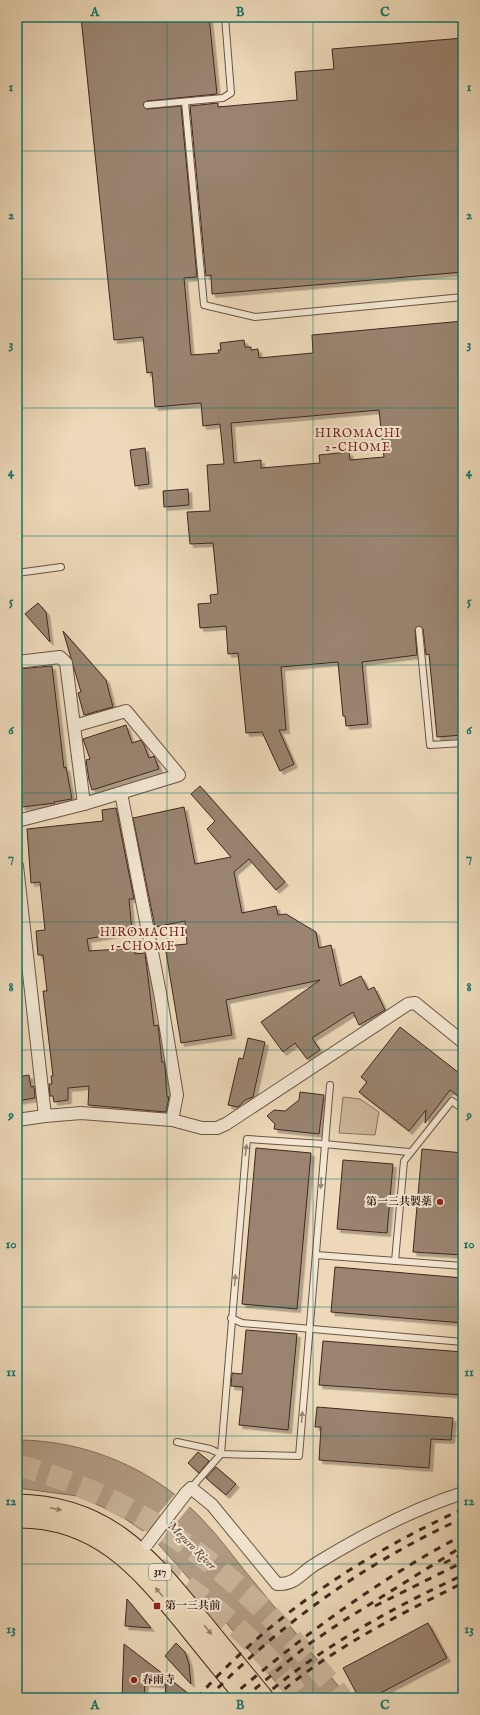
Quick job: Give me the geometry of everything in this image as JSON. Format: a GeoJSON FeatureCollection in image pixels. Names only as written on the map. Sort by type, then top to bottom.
{"type":"FeatureCollection","features":[{"type":"Feature","properties":{"kind":"main road","name":"317"},"geometry":{"type":"LineString","coordinates":[[17,1504],[47,1507],[70,1512],[89,1519],[143,1548],[264,1698]]}},
{"type":"Feature","properties":{"kind":"main road","name":"317"},"geometry":{"type":"LineString","coordinates":[[17,1518],[45,1520],[68,1525],[117,1550],[159,1592],[246,1698]]}},
{"type":"Feature","properties":{"kind":"street"},"geometry":{"type":"LineString","coordinates":[[17,662],[60,657],[66,663],[84,804]]}},
{"type":"Feature","properties":{"kind":"street"},"geometry":{"type":"LineString","coordinates":[[17,822],[84,804],[179,775],[126,711],[74,726]]}},
{"type":"Feature","properties":{"kind":"street"},"geometry":{"type":"LineString","coordinates":[[121,793],[160,993],[177,1095],[172,1120]]}},
{"type":"Feature","properties":{"kind":"street"},"geometry":{"type":"LineString","coordinates":[[17,866],[45,1116]]}},
{"type":"Feature","properties":{"kind":"street"},"geometry":{"type":"LineString","coordinates":[[17,1120],[81,1113],[172,1120],[202,1128],[217,1128],[226,1124],[408,1004],[415,1003],[463,1042]]}},
{"type":"Feature","properties":{"kind":"street"},"geometry":{"type":"LineString","coordinates":[[143,1548],[188,1491],[212,1505],[277,1584],[288,1584],[311,1567],[374,1531],[433,1504],[463,1493]]}},
{"type":"Feature","properties":{"kind":"lane"},"geometry":{"type":"LineString","coordinates":[[147,105],[223,98],[231,93],[225,17]]}},
{"type":"Feature","properties":{"kind":"lane"},"geometry":{"type":"LineString","coordinates":[[185,102],[204,305],[255,317],[463,297]]}},
{"type":"Feature","properties":{"kind":"lane"},"geometry":{"type":"LineString","coordinates":[[17,573],[61,567]]}},
{"type":"Feature","properties":{"kind":"lane"},"geometry":{"type":"LineString","coordinates":[[419,630],[430,745],[463,743]]}},
{"type":"Feature","properties":{"kind":"lane"},"geometry":{"type":"LineString","coordinates":[[177,1442],[210,1449],[221,1454],[299,1456],[330,1085]]}},
{"type":"Feature","properties":{"kind":"lane"},"geometry":{"type":"LineString","coordinates":[[395,1261],[404,1161],[409,1152],[452,1101],[463,1109]]}},
{"type":"Feature","properties":{"kind":"lane"},"geometry":{"type":"LineString","coordinates":[[188,1491],[221,1454],[231,1318],[247,1139],[409,1152]]}},
{"type":"Feature","properties":{"kind":"lane"},"geometry":{"type":"LineString","coordinates":[[316,1255],[463,1266]]}},
{"type":"Feature","properties":{"kind":"lane"},"geometry":{"type":"LineString","coordinates":[[231,1318],[242,1324],[463,1342]]}},
{"type":"Feature","properties":{"kind":"shaded area"},"geometry":{"type":"Polygon","coordinates":[[[343,1097],[360,1099],[379,1112],[375,1135],[339,1133],[343,1097]]]}},
{"type":"Feature","properties":{"kind":"water","name":"Meguro River"},"geometry":{"type":"Polygon","coordinates":[[[17,1440],[42,1441],[92,1451],[139,1471],[161,1484],[200,1517],[214,1533],[348,1698],[289,1698],[192,1582],[152,1537],[118,1514],[78,1496],[17,1488],[17,1440]]]}},
{"type":"Feature","properties":{"kind":"pier"},"geometry":{"type":"Polygon","coordinates":[[[175,1494],[190,1506],[157,1546],[142,1533],[175,1494]]]}},
{"type":"Feature","properties":{"kind":"building"},"geometry":{"type":"Polygon","coordinates":[[[81,17],[111,17],[111,19],[135,17],[209,17],[217,94],[147,101],[143,105],[147,109],[181,106],[197,277],[184,278],[191,355],[219,353],[218,350],[221,350],[220,343],[244,340],[245,347],[251,347],[251,350],[258,349],[259,358],[313,353],[312,335],[463,321],[463,735],[437,737],[429,654],[426,655],[423,629],[419,626],[415,630],[417,655],[362,662],[368,724],[346,726],[345,716],[343,716],[338,662],[281,667],[286,730],[279,730],[294,764],[280,771],[262,732],[246,733],[238,653],[228,654],[226,626],[200,628],[198,604],[211,603],[210,595],[218,594],[213,543],[190,544],[187,512],[210,511],[207,465],[224,464],[220,424],[203,426],[201,403],[155,407],[152,372],[147,373],[143,337],[114,340],[81,17]],[[379,410],[231,423],[234,463],[261,460],[261,468],[320,463],[319,455],[349,452],[350,460],[384,457],[379,410]]]}},
{"type":"Feature","properties":{"kind":"building"},"geometry":{"type":"Polygon","coordinates":[[[463,38],[463,272],[212,294],[211,275],[206,276],[190,106],[218,103],[218,107],[297,100],[295,72],[334,69],[332,49],[463,38]]]}},
{"type":"Feature","properties":{"kind":"building"},"geometry":{"type":"Polygon","coordinates":[[[145,448],[149,484],[135,486],[130,450],[145,448]]]}},
{"type":"Feature","properties":{"kind":"building"},"geometry":{"type":"Polygon","coordinates":[[[188,489],[189,505],[164,507],[163,491],[188,489]]]}},
{"type":"Feature","properties":{"kind":"building"},"geometry":{"type":"Polygon","coordinates":[[[38,603],[46,612],[50,642],[25,614],[38,603]]]}},
{"type":"Feature","properties":{"kind":"building"},"geometry":{"type":"Polygon","coordinates":[[[63,631],[106,680],[113,707],[84,715],[78,693],[81,692],[63,631]]]}},
{"type":"Feature","properties":{"kind":"building"},"geometry":{"type":"Polygon","coordinates":[[[52,666],[64,768],[66,767],[72,799],[54,802],[55,803],[22,807],[17,779],[17,772],[21,771],[17,740],[17,669],[52,666]]]}},
{"type":"Feature","properties":{"kind":"building"},"geometry":{"type":"Polygon","coordinates":[[[126,725],[132,743],[141,740],[149,758],[154,756],[159,769],[92,790],[86,760],[90,759],[83,739],[126,725]]]}},
{"type":"Feature","properties":{"kind":"building"},"geometry":{"type":"Polygon","coordinates":[[[200,786],[285,882],[276,890],[249,859],[234,872],[242,913],[276,906],[278,915],[286,914],[316,932],[319,948],[331,945],[340,986],[361,976],[368,990],[374,987],[385,1010],[359,1025],[353,1012],[312,1038],[320,1050],[307,1059],[295,1043],[283,1052],[261,1022],[320,980],[226,1000],[232,1035],[181,1043],[165,946],[187,944],[185,921],[155,927],[133,818],[184,807],[195,864],[231,857],[207,829],[215,821],[191,794],[200,786]]]}},
{"type":"Feature","properties":{"kind":"building"},"geometry":{"type":"Polygon","coordinates":[[[116,808],[134,899],[129,899],[132,931],[87,939],[89,951],[134,948],[135,954],[145,953],[154,1026],[158,1025],[162,1062],[164,1062],[165,1066],[167,1097],[169,1097],[166,1112],[88,1105],[89,1086],[68,1088],[68,1100],[54,1102],[53,1096],[50,1096],[49,1084],[52,1084],[51,1076],[53,1076],[43,991],[47,991],[43,955],[38,955],[36,931],[45,930],[40,882],[31,883],[27,829],[103,821],[102,810],[116,808]]]}},
{"type":"Feature","properties":{"kind":"building"},"geometry":{"type":"Polygon","coordinates":[[[400,1027],[463,1076],[463,1100],[450,1090],[425,1123],[426,1110],[409,1131],[359,1092],[367,1082],[361,1077],[400,1027]]]}},
{"type":"Feature","properties":{"kind":"building"},"geometry":{"type":"Polygon","coordinates":[[[248,1038],[265,1042],[253,1097],[245,1100],[238,1107],[228,1105],[239,1058],[243,1059],[248,1038]]]}},
{"type":"Feature","properties":{"kind":"building"},"geometry":{"type":"Polygon","coordinates":[[[29,1075],[31,1087],[34,1086],[35,1098],[17,1101],[17,1077],[29,1075]]]}},
{"type":"Feature","properties":{"kind":"building"},"geometry":{"type":"Polygon","coordinates":[[[300,1092],[324,1095],[319,1134],[274,1129],[275,1124],[267,1116],[274,1110],[285,1111],[299,1100],[300,1092]]]}},
{"type":"Feature","properties":{"kind":"building"},"geometry":{"type":"Polygon","coordinates":[[[256,1148],[311,1153],[297,1309],[242,1304],[256,1148]]]}},
{"type":"Feature","properties":{"kind":"building","name":"第一三共製薬"},"geometry":{"type":"Polygon","coordinates":[[[422,1149],[463,1153],[463,1255],[413,1252],[422,1149]]]}},
{"type":"Feature","properties":{"kind":"building"},"geometry":{"type":"Polygon","coordinates":[[[343,1160],[393,1164],[387,1233],[337,1229],[343,1160]]]}},
{"type":"Feature","properties":{"kind":"building"},"geometry":{"type":"Polygon","coordinates":[[[335,1267],[463,1278],[463,1323],[331,1312],[335,1267]]]}},
{"type":"Feature","properties":{"kind":"building"},"geometry":{"type":"Polygon","coordinates":[[[246,1330],[297,1334],[288,1430],[239,1425],[243,1387],[231,1386],[232,1373],[242,1374],[246,1330]]]}},
{"type":"Feature","properties":{"kind":"building"},"geometry":{"type":"Polygon","coordinates":[[[323,1341],[463,1352],[463,1395],[319,1385],[323,1341]]]}},
{"type":"Feature","properties":{"kind":"building"},"geometry":{"type":"Polygon","coordinates":[[[317,1407],[453,1418],[451,1440],[431,1439],[429,1468],[319,1460],[321,1427],[315,1427],[317,1407]]]}},
{"type":"Feature","properties":{"kind":"building"},"geometry":{"type":"Polygon","coordinates":[[[198,1452],[209,1461],[199,1473],[188,1463],[198,1452]]]}},
{"type":"Feature","properties":{"kind":"building"},"geometry":{"type":"Polygon","coordinates":[[[216,1467],[236,1484],[226,1495],[206,1478],[216,1467]]]}},
{"type":"Feature","properties":{"kind":"building"},"geometry":{"type":"Polygon","coordinates":[[[127,1599],[151,1628],[125,1626],[127,1599]]]}},
{"type":"Feature","properties":{"kind":"building"},"geometry":{"type":"Polygon","coordinates":[[[428,1623],[447,1658],[371,1698],[359,1698],[343,1668],[428,1623]]]}},
{"type":"Feature","properties":{"kind":"building"},"geometry":{"type":"Polygon","coordinates":[[[176,1643],[185,1652],[189,1664],[191,1684],[165,1656],[176,1643]]]}},
{"type":"Feature","properties":{"kind":"building","name":"春雨寺"},"geometry":{"type":"Polygon","coordinates":[[[124,1644],[193,1697],[165,1695],[166,1685],[145,1683],[144,1698],[122,1698],[124,1644]]]}},
{"type":"Feature","properties":{"kind":"tunnel"},"geometry":{"type":"LineString","coordinates":[[17,1465],[68,1481],[114,1502],[158,1526],[199,1554],[274,1620],[309,1658],[342,1698]]}},
{"type":"Feature","properties":{"kind":"tunnel"},"geometry":{"type":"LineString","coordinates":[[158,1568],[198,1595],[236,1626],[270,1661],[301,1698]]}},
{"type":"Feature","properties":{"kind":"railway"},"geometry":{"type":"LineString","coordinates":[[197,1698],[225,1668],[255,1640],[320,1590],[390,1546],[463,1509]]}},
{"type":"Feature","properties":{"kind":"railway"},"geometry":{"type":"LineString","coordinates":[[208,1698],[236,1670],[266,1644],[327,1596],[393,1554],[463,1518]]}},
{"type":"Feature","properties":{"kind":"railway"},"geometry":{"type":"LineString","coordinates":[[230,1698],[257,1675],[342,1610],[401,1570],[463,1535]]}},
{"type":"Feature","properties":{"kind":"railway"},"geometry":{"type":"LineString","coordinates":[[244,1698],[309,1644],[463,1546]]}},
{"type":"Feature","properties":{"kind":"railway"},"geometry":{"type":"LineString","coordinates":[[444,1563],[463,1554]]}},
{"type":"Feature","properties":{"kind":"railway"},"geometry":{"type":"LineString","coordinates":[[375,1606],[463,1562]]}},
{"type":"Feature","properties":{"kind":"railway"},"geometry":{"type":"LineString","coordinates":[[262,1698],[285,1679],[333,1645],[384,1615],[463,1575]]}},
{"type":"Feature","properties":{"kind":"railway"},"geometry":{"type":"LineString","coordinates":[[274,1698],[318,1664],[365,1634],[463,1583]]}},
{"type":"Feature","properties":{"kind":"place","name":"第一三共製薬"},"geometry":{"type":"Point","coordinates":[440,1202]}},
{"type":"Feature","properties":{"kind":"place","name":"第一三共前"},"geometry":{"type":"Point","coordinates":[157,1606]}},
{"type":"Feature","properties":{"kind":"place","name":"春雨寺"},"geometry":{"type":"Point","coordinates":[134,1680]}},
{"type":"Feature","properties":{"kind":"district","name":"HIROMACHI 2-CHOME"},"geometry":{"type":"Point","coordinates":[358,440]}},
{"type":"Feature","properties":{"kind":"district","name":"HIROMACHI 1-CHOME"},"geometry":{"type":"Point","coordinates":[143,939]}}]}
